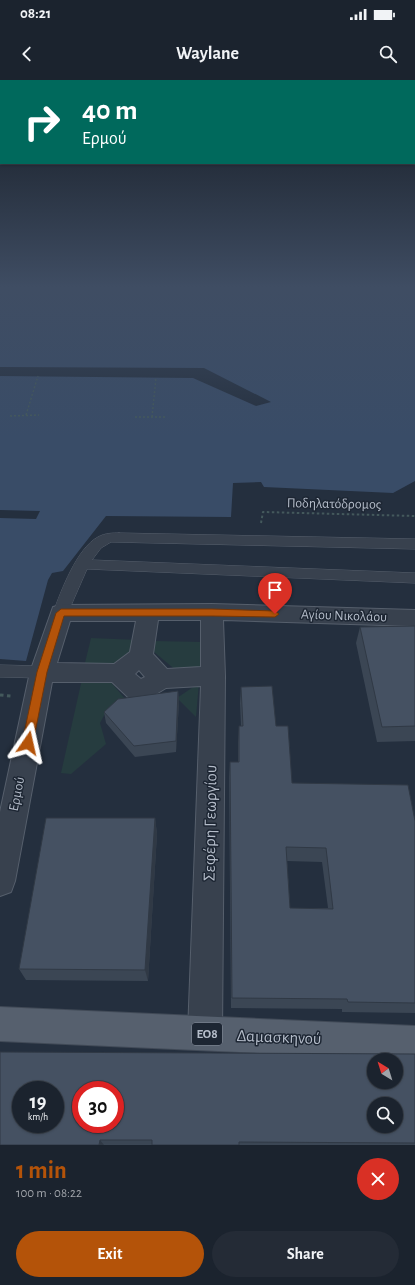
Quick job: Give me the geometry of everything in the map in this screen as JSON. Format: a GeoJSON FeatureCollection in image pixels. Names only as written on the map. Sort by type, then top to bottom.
{"type":"FeatureCollection","features":[{"type":"Feature","properties":{"kind":"main road","name":"Δαμασκηνού"},"geometry":{"type":"LineString","coordinates":[[0,1024],[415,1043]]}},
{"type":"Feature","properties":{"kind":"street","name":"Αγίου Νικολάου"},"geometry":{"type":"LineString","coordinates":[[71,613],[212,612],[415,618]]}},
{"type":"Feature","properties":{"kind":"street","name":"Σεφέρη Γεωργίου"},"geometry":{"type":"LineString","coordinates":[[205,1033],[213,676],[212,612]]}},
{"type":"Feature","properties":{"kind":"street","name":"Ερμού"},"geometry":{"type":"LineString","coordinates":[[0,881],[42,672],[71,613]]}},
{"type":"Feature","properties":{"kind":"street"},"geometry":{"type":"LineString","coordinates":[[42,672],[118,673],[141,657],[148,613]]}},
{"type":"Feature","properties":{"kind":"street"},"geometry":{"type":"LineString","coordinates":[[141,657],[162,679]]}},
{"type":"Feature","properties":{"kind":"street"},"geometry":{"type":"LineString","coordinates":[[118,673],[139,692],[162,679],[213,676]]}},
{"type":"Feature","properties":{"kind":"lane"},"geometry":{"type":"LineString","coordinates":[[71,613],[67,594],[83,564],[96,545],[103,540],[113,538],[415,544]]}},
{"type":"Feature","properties":{"kind":"lane"},"geometry":{"type":"LineString","coordinates":[[83,564],[415,578]]}},
{"type":"Feature","properties":{"kind":"lane"},"geometry":{"type":"LineString","coordinates":[[0,671],[42,672]]}},
{"type":"Feature","properties":{"kind":"path"},"geometry":{"type":"LineString","coordinates":[[26,415],[38,376]]}},
{"type":"Feature","properties":{"kind":"path"},"geometry":{"type":"LineString","coordinates":[[152,417],[156,378]]}},
{"type":"Feature","properties":{"kind":"path"},"geometry":{"type":"LineString","coordinates":[[10,416],[39,415]]}},
{"type":"Feature","properties":{"kind":"path"},"geometry":{"type":"LineString","coordinates":[[135,417],[167,417]]}},
{"type":"Feature","properties":{"kind":"path","name":"Ποδηλατόδρομος"},"geometry":{"type":"LineString","coordinates":[[262,523],[263,512],[415,516]]}},
{"type":"Feature","properties":{"kind":"green space"},"geometry":{"type":"Polygon","coordinates":[[[91,638],[139,640],[138,651],[111,668],[84,667],[91,638]]]}},
{"type":"Feature","properties":{"kind":"green space"},"geometry":{"type":"Polygon","coordinates":[[[154,641],[203,642],[202,671],[178,672],[153,651],[154,641]]]}},
{"type":"Feature","properties":{"kind":"green space"},"geometry":{"type":"Polygon","coordinates":[[[82,679],[109,680],[127,701],[108,708],[100,723],[106,744],[71,774],[61,773],[82,679]]]}},
{"type":"Feature","properties":{"kind":"green space"},"geometry":{"type":"Polygon","coordinates":[[[199,683],[196,717],[177,698],[199,683]]]}},
{"type":"Feature","properties":{"kind":"water"},"geometry":{"type":"Polygon","coordinates":[[[0,338],[415,338],[415,481],[393,493],[264,487],[261,482],[233,483],[231,517],[106,516],[63,571],[52,573],[48,580],[26,661],[0,659],[0,518],[36,519],[40,511],[0,510],[0,376],[193,378],[256,406],[271,402],[204,368],[0,367],[0,338]]]}},
{"type":"Feature","properties":{"kind":"building"},"geometry":{"type":"Polygon","coordinates":[[[415,626],[415,726],[382,727],[360,627],[415,626]]]}},
{"type":"Feature","properties":{"kind":"building"},"geometry":{"type":"Polygon","coordinates":[[[272,686],[276,726],[288,726],[292,783],[408,785],[415,821],[415,1003],[348,1002],[347,999],[232,998],[230,762],[239,762],[239,726],[243,726],[241,687],[272,686]],[[286,847],[290,908],[333,909],[326,848],[286,847]]]}},
{"type":"Feature","properties":{"kind":"building"},"geometry":{"type":"Polygon","coordinates":[[[178,691],[176,741],[134,746],[104,712],[118,699],[178,691]]]}},
{"type":"Feature","properties":{"kind":"building"},"geometry":{"type":"Polygon","coordinates":[[[46,818],[155,818],[145,970],[19,969],[46,818]]]}},
{"type":"Feature","properties":{"kind":"building"},"geometry":{"type":"Polygon","coordinates":[[[0,1052],[367,1054],[367,1089],[403,1089],[403,1054],[415,1054],[415,1143],[239,1142],[239,1145],[152,1145],[152,1140],[100,1140],[99,1145],[0,1145],[0,1052]]]}},
{"type":"Feature","properties":{"kind":"route"},"geometry":{"type":"LineString","coordinates":[[28,743],[42,672],[61,613],[212,612],[275,614]]}}]}
